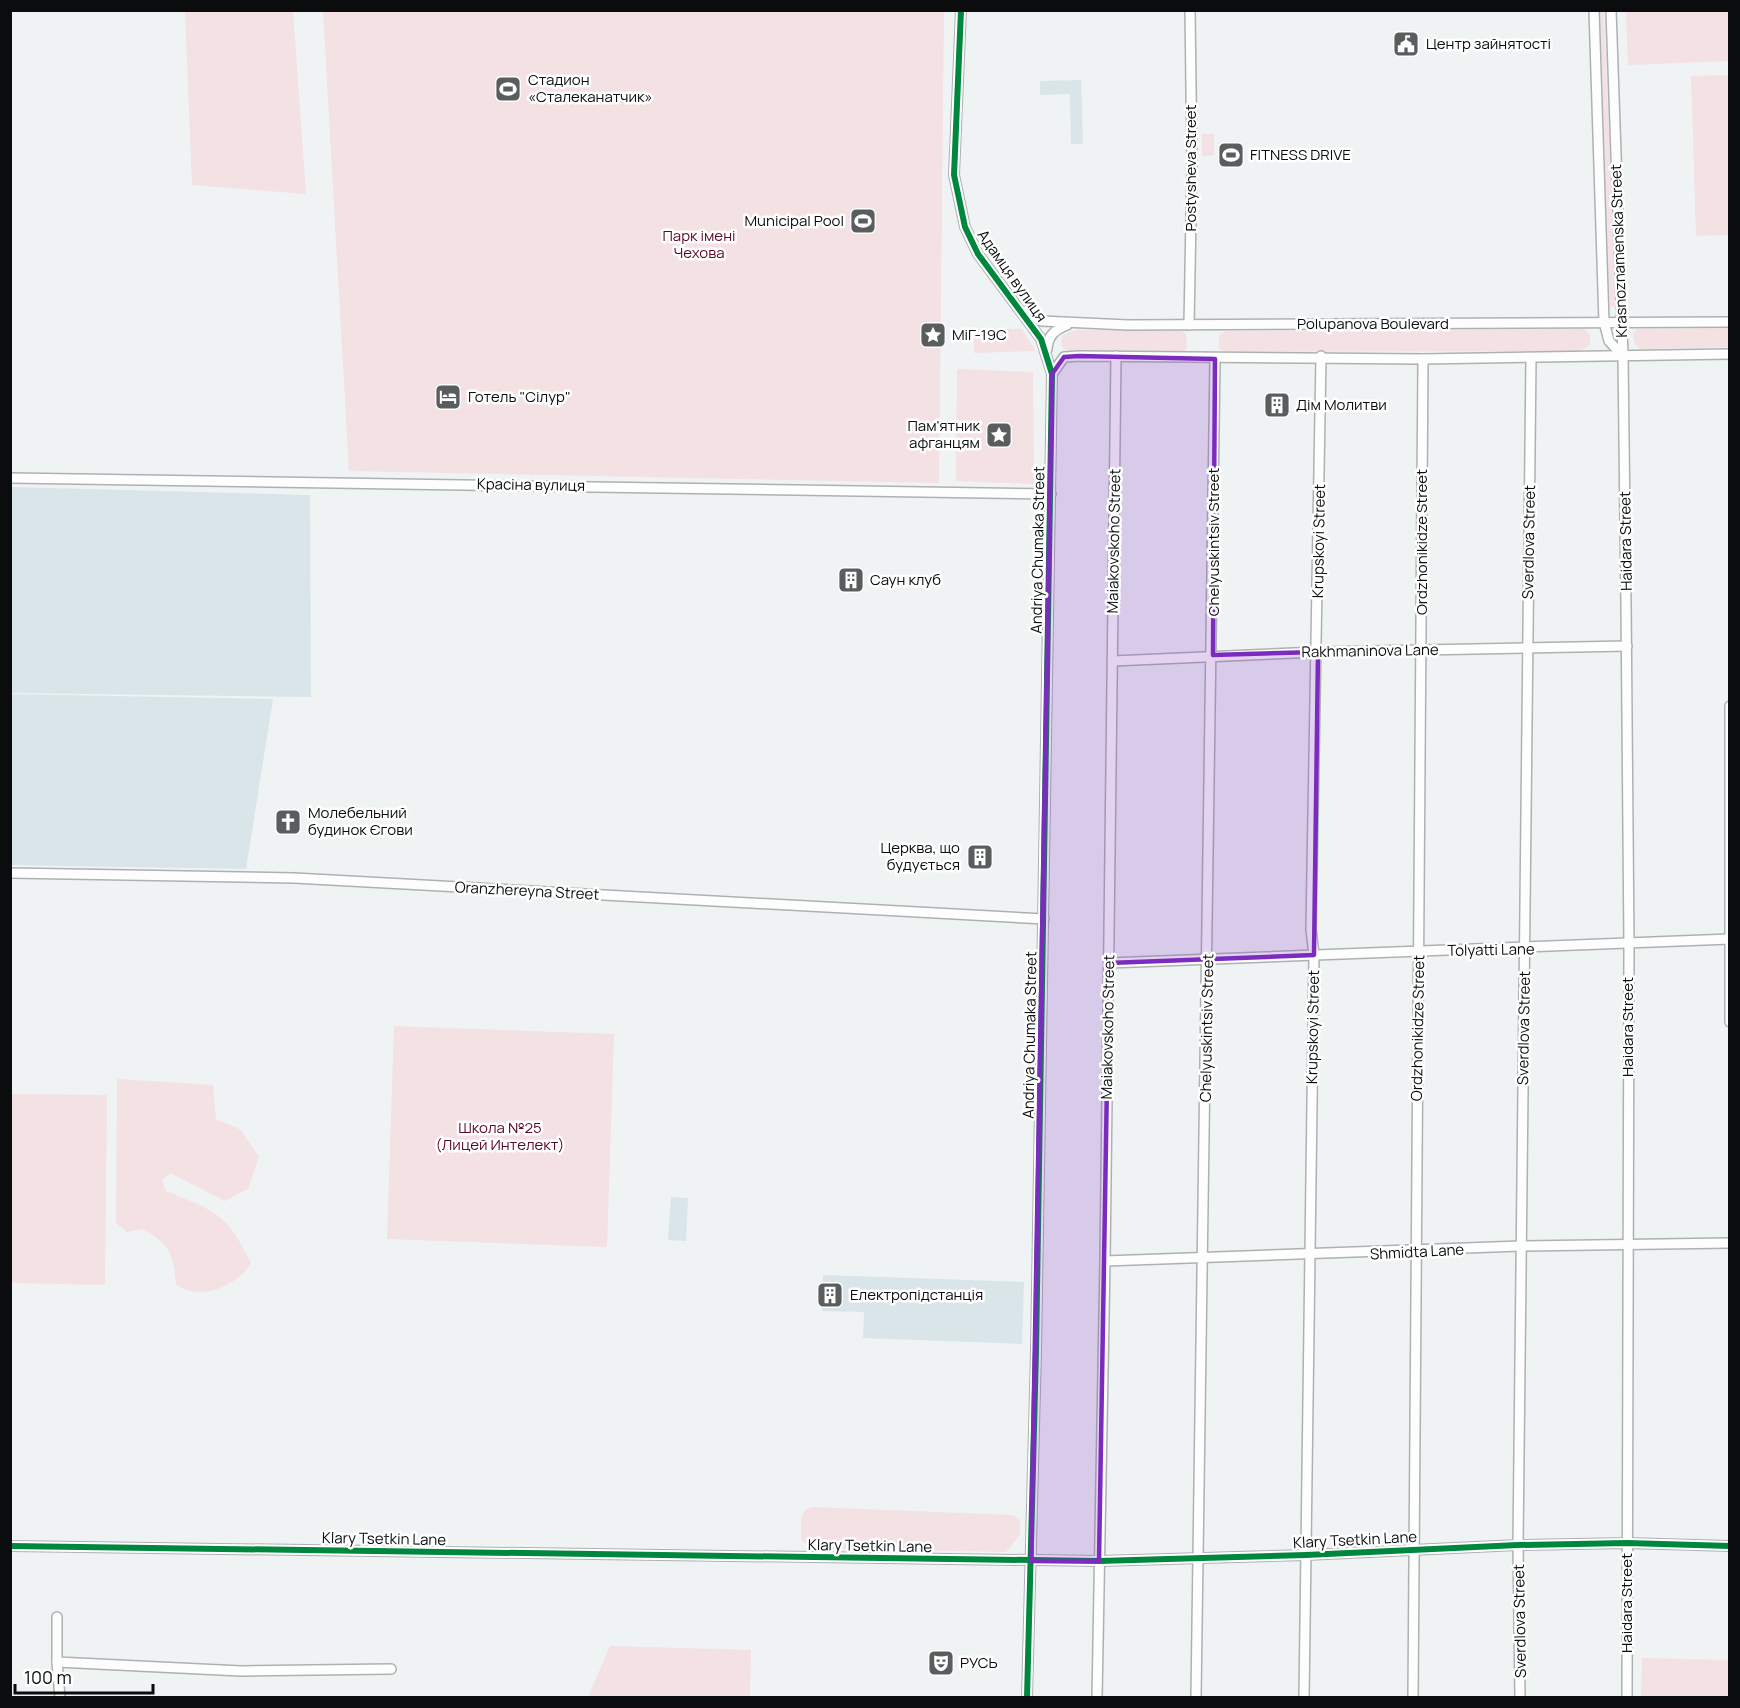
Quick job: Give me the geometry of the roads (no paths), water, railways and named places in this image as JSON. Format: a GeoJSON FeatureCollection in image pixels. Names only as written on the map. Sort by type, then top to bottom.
{"type":"FeatureCollection","features":[{"type":"Feature","properties":{"kind":"street","name":"Адамця вулиця"},"geometry":{"type":"LineString","coordinates":[[961,10],[954,140],[954,175],[960,205],[969,240],[1033,326],[1047,353],[1052,374]]}},
{"type":"Feature","properties":{"kind":"street","name":"Postysheva Street"},"geometry":{"type":"LineString","coordinates":[[1189,325],[1192,162],[1190,10]]}},
{"type":"Feature","properties":{"kind":"street","name":"Krasnoznamenska Street"},"geometry":{"type":"LineString","coordinates":[[1594,10],[1604,322],[1610,341],[1623,356]]}},
{"type":"Feature","properties":{"kind":"street","name":"Krasnoznamenska Street"},"geometry":{"type":"LineString","coordinates":[[1611,10],[1623,356]]}},
{"type":"Feature","properties":{"kind":"street","name":"Polupanova Boulevard"},"geometry":{"type":"LineString","coordinates":[[1019,309],[1042,321],[1069,324],[1730,322]]}},
{"type":"Feature","properties":{"kind":"street"},"geometry":{"type":"LineString","coordinates":[[1047,353],[1048,340],[1057,328],[1069,324]]}},
{"type":"Feature","properties":{"kind":"street"},"geometry":{"type":"LineString","coordinates":[[1052,374],[1064,357],[1215,359],[1321,356],[1423,359],[1730,354]]}},
{"type":"Feature","properties":{"kind":"street","name":"Maiakovskoho Street"},"geometry":{"type":"LineString","coordinates":[[1097,1698],[1105,1261],[1116,356]]}},
{"type":"Feature","properties":{"kind":"street","name":"Krupskoyi Street"},"geometry":{"type":"LineString","coordinates":[[1304,1698],[1314,955],[1311,929],[1318,652],[1321,356]]}},
{"type":"Feature","properties":{"kind":"street","name":"Haidara Street"},"geometry":{"type":"LineString","coordinates":[[1623,356],[1629,945],[1627,1698]]}},
{"type":"Feature","properties":{"kind":"street","name":"Sverdlova Street"},"geometry":{"type":"LineString","coordinates":[[1520,1698],[1518,1545],[1531,358]]}},
{"type":"Feature","properties":{"kind":"street","name":"Chelyuskintsiv Street"},"geometry":{"type":"LineString","coordinates":[[1196,1698],[1209,958],[1215,359]]}},
{"type":"Feature","properties":{"kind":"street","name":"Ordzhonikidze Street"},"geometry":{"type":"LineString","coordinates":[[1413,1698],[1423,359]]}},
{"type":"Feature","properties":{"kind":"street","name":"Andriya Chumaka Street"},"geometry":{"type":"LineString","coordinates":[[1027,1698],[1044,919],[1052,374]]}},
{"type":"Feature","properties":{"kind":"street","name":"Красіна вулиця"},"geometry":{"type":"LineString","coordinates":[[10,478],[1051,494]]}},
{"type":"Feature","properties":{"kind":"street","name":"Rakhmaninova Lane"},"geometry":{"type":"LineString","coordinates":[[1113,661],[1213,655],[1627,646]]}},
{"type":"Feature","properties":{"kind":"street"},"geometry":{"type":"LineString","coordinates":[[1730,706],[1730,1022]]}},
{"type":"Feature","properties":{"kind":"street","name":"Oranzhereyna Street"},"geometry":{"type":"LineString","coordinates":[[10,873],[294,878],[1044,919]]}},
{"type":"Feature","properties":{"kind":"street","name":"Tolyatti Lane"},"geometry":{"type":"LineString","coordinates":[[1109,963],[1629,945],[1729,939]]}},
{"type":"Feature","properties":{"kind":"street","name":"Shmidta Lane"},"geometry":{"type":"LineString","coordinates":[[1105,1261],[1310,1256],[1521,1246],[1730,1243]]}},
{"type":"Feature","properties":{"kind":"street","name":"Klary Tsetkin Lane"},"geometry":{"type":"LineString","coordinates":[[10,1546],[1031,1561],[1306,1556],[1518,1545],[1627,1543],[1730,1546]]}},
{"type":"Feature","properties":{"kind":"street"},"geometry":{"type":"LineString","coordinates":[[57,1617],[60,1698]]}},
{"type":"Feature","properties":{"kind":"street"},"geometry":{"type":"LineString","coordinates":[[57,1662],[241,1671],[391,1669]]}},
{"type":"Feature","properties":{"kind":"place","name":"Центр зайнятості"},"geometry":{"type":"Point","coordinates":[1406,44]}},
{"type":"Feature","properties":{"kind":"place","name":"Стадион «Сталеканатчик»"},"geometry":{"type":"Point","coordinates":[508,89]}},
{"type":"Feature","properties":{"kind":"place","name":"FITNESS DRIVE"},"geometry":{"type":"Point","coordinates":[1231,155]}},
{"type":"Feature","properties":{"kind":"place","name":"Municipal Pool"},"geometry":{"type":"Point","coordinates":[863,221]}},
{"type":"Feature","properties":{"kind":"place","name":"МіГ-19С"},"geometry":{"type":"Point","coordinates":[933,335]}},
{"type":"Feature","properties":{"kind":"place","name":"Готель \"Сілур\""},"geometry":{"type":"Point","coordinates":[448,397]}},
{"type":"Feature","properties":{"kind":"place","name":"Дім Молитви"},"geometry":{"type":"Point","coordinates":[1277,405]}},
{"type":"Feature","properties":{"kind":"place","name":"Пам'ятник афганцям"},"geometry":{"type":"Point","coordinates":[999,435]}},
{"type":"Feature","properties":{"kind":"place","name":"Саун клуб"},"geometry":{"type":"Point","coordinates":[851,580]}},
{"type":"Feature","properties":{"kind":"place","name":"Молебельний будинок Єгови"},"geometry":{"type":"Point","coordinates":[288,822]}},
{"type":"Feature","properties":{"kind":"place","name":"Церква, що будується"},"geometry":{"type":"Point","coordinates":[980,857]}},
{"type":"Feature","properties":{"kind":"place","name":"Електропідстанція"},"geometry":{"type":"Point","coordinates":[830,1295]}},
{"type":"Feature","properties":{"kind":"place","name":"РУСЬ"},"geometry":{"type":"Point","coordinates":[941,1663]}},
{"type":"Feature","properties":{"kind":"park label","name":"Парк імені Чехова"},"geometry":{"type":"Point","coordinates":[699,244]}},
{"type":"Feature","properties":{"kind":"park label","name":"Школа №25 (Лицей Интелект)"},"geometry":{"type":"Point","coordinates":[500,1136]}}]}
